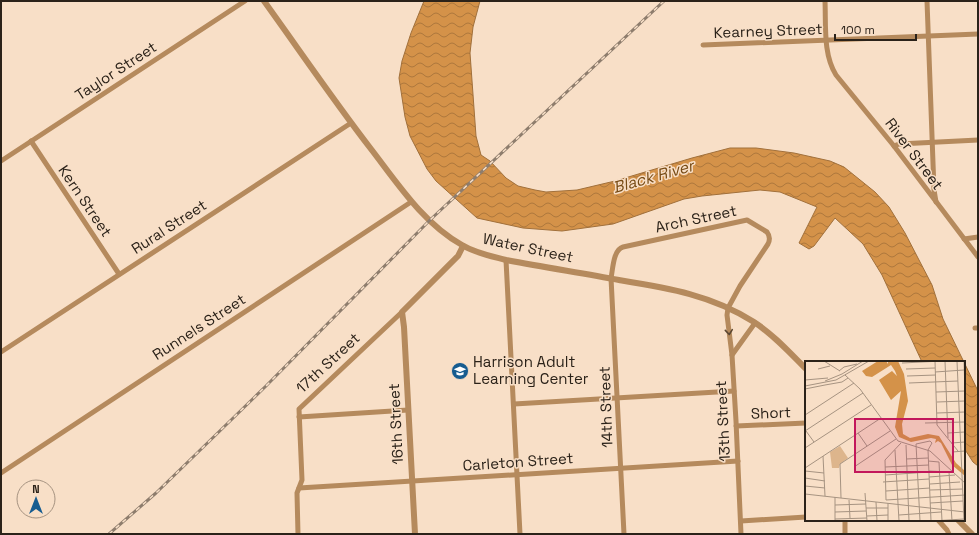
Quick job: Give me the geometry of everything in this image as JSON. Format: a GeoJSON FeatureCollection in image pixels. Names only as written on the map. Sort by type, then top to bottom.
{"type":"FeatureCollection","features":[{"type":"Feature","properties":{"kind":"street","name":"Taylor Street"},"geometry":{"type":"LineString","coordinates":[[1,161],[245,1]]}},
{"type":"Feature","properties":{"kind":"street","name":"Water Street"},"geometry":{"type":"LineString","coordinates":[[264,1],[351,123],[411,202],[445,234],[463,246],[506,260],[694,294],[728,308],[755,323],[776,339],[805,368]]}},
{"type":"Feature","properties":{"kind":"street"},"geometry":{"type":"LineString","coordinates":[[825,1],[827,41]]}},
{"type":"Feature","properties":{"kind":"street"},"geometry":{"type":"LineString","coordinates":[[927,1],[934,190],[936,203]]}},
{"type":"Feature","properties":{"kind":"street","name":"Kearney Street"},"geometry":{"type":"LineString","coordinates":[[704,45],[978,34]]}},
{"type":"Feature","properties":{"kind":"street","name":"River Street"},"geometry":{"type":"LineString","coordinates":[[827,41],[830,66],[836,75],[894,146],[978,257]]}},
{"type":"Feature","properties":{"kind":"street","name":"Rural Street"},"geometry":{"type":"LineString","coordinates":[[1,352],[351,123]]}},
{"type":"Feature","properties":{"kind":"street"},"geometry":{"type":"LineString","coordinates":[[894,146],[899,144],[978,140]]}},
{"type":"Feature","properties":{"kind":"street","name":"Kern Street"},"geometry":{"type":"LineString","coordinates":[[31,141],[119,274]]}},
{"type":"Feature","properties":{"kind":"street","name":"Runnels Street"},"geometry":{"type":"LineString","coordinates":[[1,473],[411,202]]}},
{"type":"Feature","properties":{"kind":"street","name":"Arch Street"},"geometry":{"type":"LineString","coordinates":[[611,278],[616,252],[619,248],[743,220],[749,221],[767,232],[769,235],[769,241],[728,308]]}},
{"type":"Feature","properties":{"kind":"street"},"geometry":{"type":"LineString","coordinates":[[964,239],[978,237]]}},
{"type":"Feature","properties":{"kind":"street","name":"17th Street"},"geometry":{"type":"LineString","coordinates":[[298,534],[297,493],[302,480],[299,409],[402,312],[458,256],[463,246]]}},
{"type":"Feature","properties":{"kind":"street"},"geometry":{"type":"LineString","coordinates":[[506,260],[520,534]]}},
{"type":"Feature","properties":{"kind":"street","name":"14th Street"},"geometry":{"type":"LineString","coordinates":[[611,278],[624,534]]}},
{"type":"Feature","properties":{"kind":"street","name":"13th Street"},"geometry":{"type":"LineString","coordinates":[[728,308],[727,315],[732,355],[741,534]]}},
{"type":"Feature","properties":{"kind":"street","name":"16th Street"},"geometry":{"type":"LineString","coordinates":[[402,312],[415,534]]}},
{"type":"Feature","properties":{"kind":"street"},"geometry":{"type":"LineString","coordinates":[[732,355],[755,323]]}},
{"type":"Feature","properties":{"kind":"street"},"geometry":{"type":"LineString","coordinates":[[514,404],[734,391]]}},
{"type":"Feature","properties":{"kind":"street"},"geometry":{"type":"LineString","coordinates":[[299,417],[408,410]]}},
{"type":"Feature","properties":{"kind":"street","name":"Short"},"geometry":{"type":"LineString","coordinates":[[736,426],[805,424]]}},
{"type":"Feature","properties":{"kind":"street","name":"Carleton Street"},"geometry":{"type":"LineString","coordinates":[[299,488],[738,461]]}},
{"type":"Feature","properties":{"kind":"street"},"geometry":{"type":"LineString","coordinates":[[741,521],[805,517]]}},
{"type":"Feature","properties":{"kind":"street"},"geometry":{"type":"LineString","coordinates":[[845,521],[846,534]]}},
{"type":"Feature","properties":{"kind":"street"},"geometry":{"type":"LineString","coordinates":[[939,521],[948,530],[949,534]]}},
{"type":"Feature","properties":{"kind":"street"},"geometry":{"type":"LineString","coordinates":[[959,521],[972,534]]}},
{"type":"Feature","properties":{"kind":"water","name":"Black River"},"geometry":{"type":"Polygon","coordinates":[[[424,1],[480,1],[473,27],[470,53],[476,136],[481,155],[490,161],[506,178],[518,186],[546,192],[577,190],[615,181],[730,148],[756,148],[794,153],[830,161],[844,167],[875,192],[889,207],[905,233],[932,285],[943,319],[964,361],[922,361],[882,275],[863,244],[835,218],[814,246],[809,249],[799,243],[817,207],[780,192],[760,190],[684,199],[613,224],[562,231],[523,228],[477,218],[436,181],[427,169],[410,136],[405,117],[399,78],[402,61],[424,1]]]}},
{"type":"Feature","properties":{"kind":"water"},"geometry":{"type":"Polygon","coordinates":[[[965,364],[978,391],[978,466],[973,462],[965,450],[965,364]]]}},
{"type":"Feature","properties":{"kind":"railway"},"geometry":{"type":"LineString","coordinates":[[109,534],[156,493],[266,386],[430,220],[664,1]]}},
{"type":"Feature","properties":{"kind":"place","name":"Harrison Adult Learning Center"},"geometry":{"type":"Point","coordinates":[460,371]}}]}
